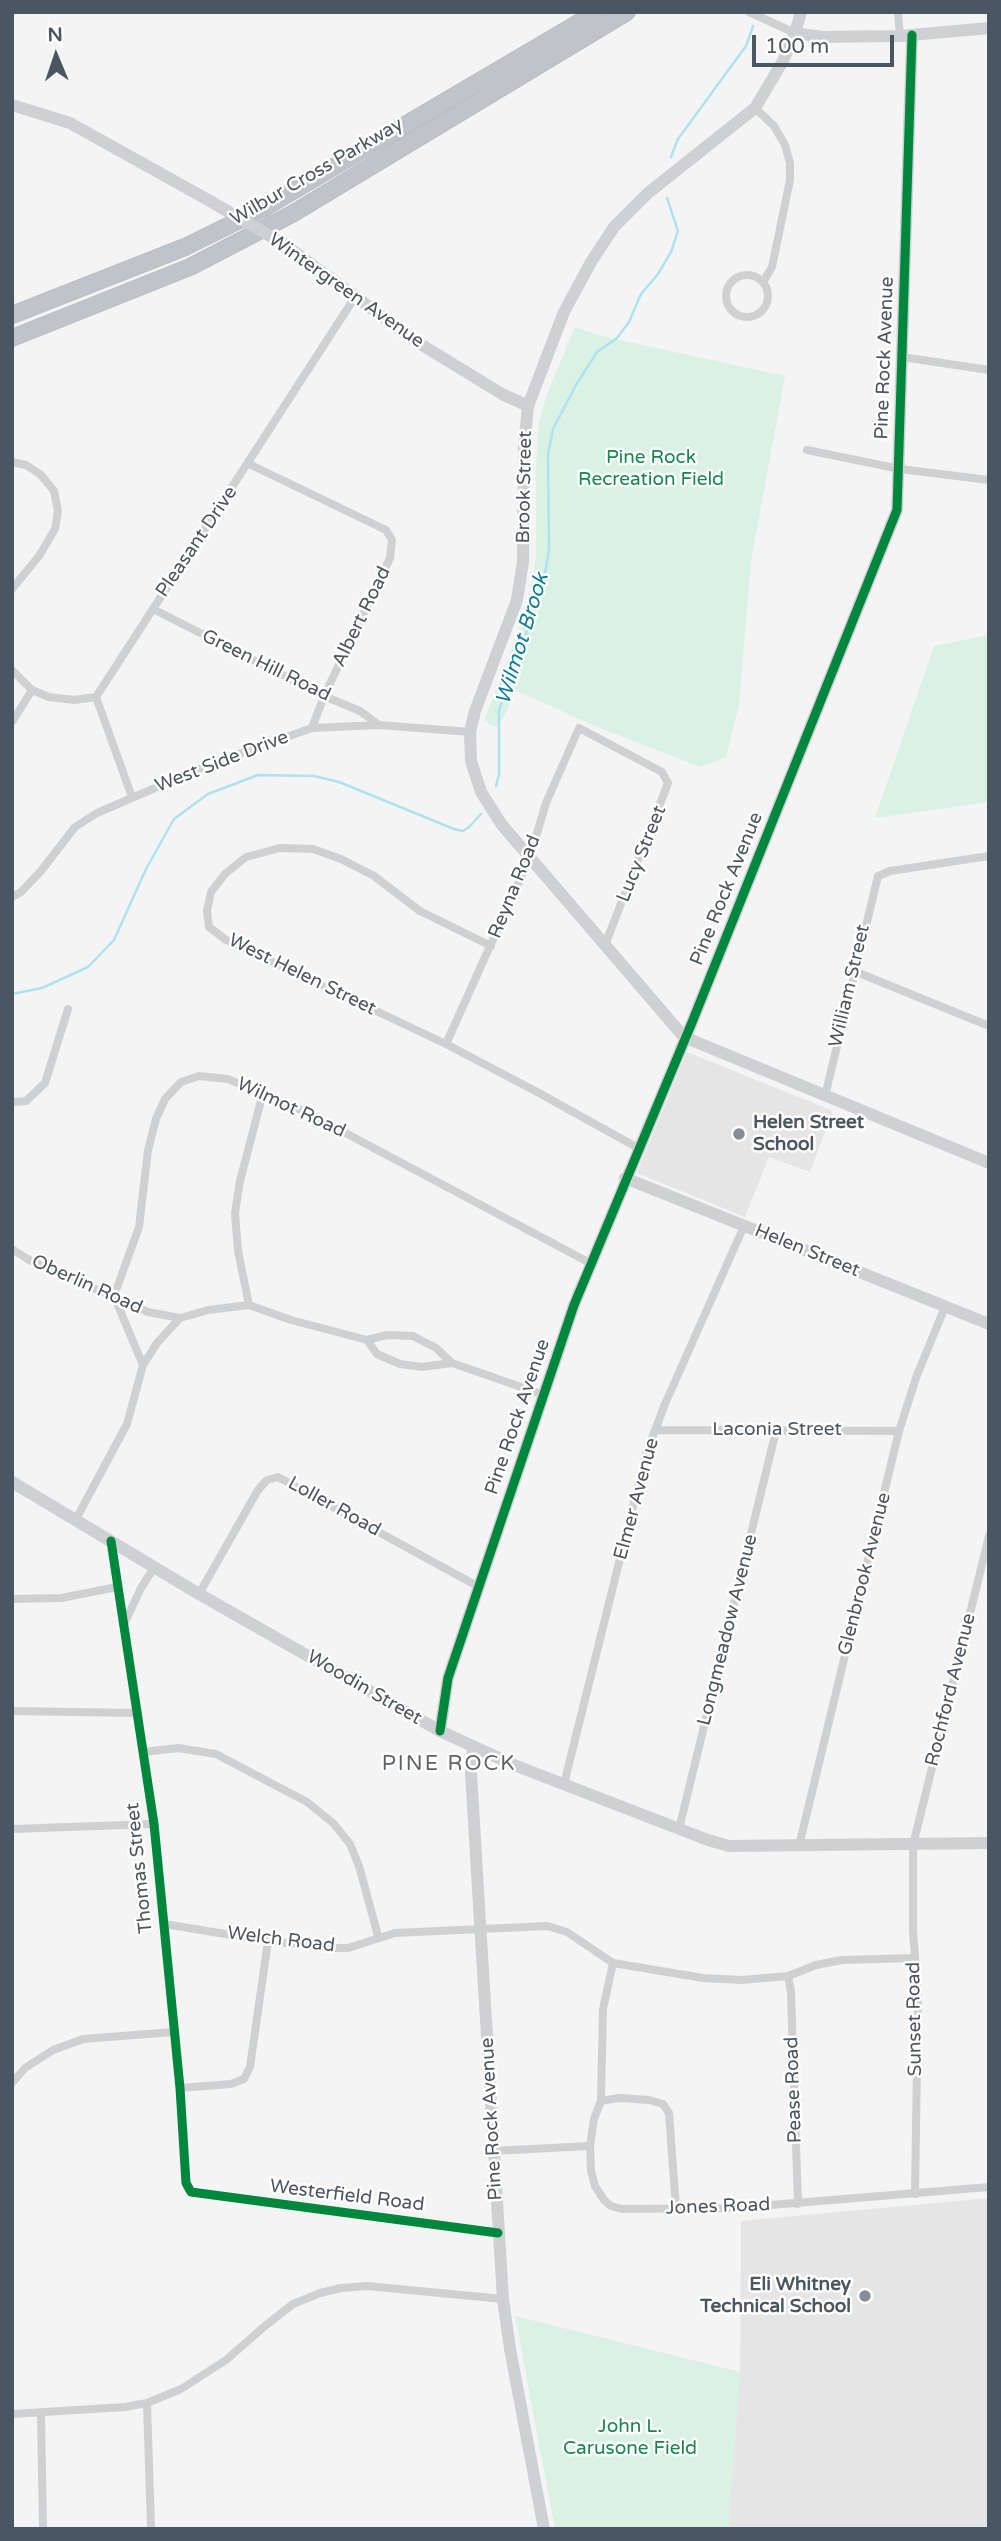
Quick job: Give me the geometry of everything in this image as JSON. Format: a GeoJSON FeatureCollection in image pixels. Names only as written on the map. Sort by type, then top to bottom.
{"type":"FeatureCollection","features":[{"type":"Feature","properties":{"kind":"highway","name":"Wilbur Cross Parkway"},"geometry":{"type":"LineString","coordinates":[[12,315],[185,247],[264,208],[597,12]]}},
{"type":"Feature","properties":{"kind":"highway","name":"Wilbur Cross Parkway"},"geometry":{"type":"LineString","coordinates":[[12,338],[190,267],[292,214],[627,12]]}},
{"type":"Feature","properties":{"kind":"street"},"geometry":{"type":"LineString","coordinates":[[749,12],[796,33],[822,37],[906,36],[989,28]]}},
{"type":"Feature","properties":{"kind":"street","name":"Brook Street"},"geometry":{"type":"LineString","coordinates":[[684,1037],[502,825],[481,792],[471,761],[470,732],[480,697],[517,600],[523,562],[524,447],[528,406],[564,312],[591,262],[614,228],[648,193],[755,108],[770,86],[796,33],[801,12]]}},
{"type":"Feature","properties":{"kind":"street"},"geometry":{"type":"LineString","coordinates":[[898,12],[906,36]]}},
{"type":"Feature","properties":{"kind":"street","name":"Pine Rock Avenue"},"geometry":{"type":"LineString","coordinates":[[440,1731],[448,1678],[590,1263],[897,510],[900,468],[906,36]]}},
{"type":"Feature","properties":{"kind":"street","name":"Wintergreen Avenue"},"geometry":{"type":"LineString","coordinates":[[12,105],[70,124],[284,244],[418,343],[502,394],[528,406]]}},
{"type":"Feature","properties":{"kind":"street"},"geometry":{"type":"LineString","coordinates":[[755,108],[774,126],[785,145],[790,163],[790,180],[772,267],[763,282],[768,298],[761,312],[745,317],[730,309],[726,294],[733,280],[749,275],[763,282]]}},
{"type":"Feature","properties":{"kind":"street","name":"Pleasant Drive"},"geometry":{"type":"LineString","coordinates":[[96,697],[355,297]]}},
{"type":"Feature","properties":{"kind":"street"},"geometry":{"type":"LineString","coordinates":[[902,358],[989,370]]}},
{"type":"Feature","properties":{"kind":"street"},"geometry":{"type":"LineString","coordinates":[[807,450],[900,468],[989,480]]}},
{"type":"Feature","properties":{"kind":"street"},"geometry":{"type":"LineString","coordinates":[[12,462],[26,465],[41,475],[54,491],[58,511],[55,529],[12,589]]}},
{"type":"Feature","properties":{"kind":"street","name":"Albert Road"},"geometry":{"type":"LineString","coordinates":[[249,464],[386,530],[392,540],[390,558],[324,696],[312,728]]}},
{"type":"Feature","properties":{"kind":"street","name":"Green Hill Road"},"geometry":{"type":"LineString","coordinates":[[153,609],[324,696],[360,711],[379,725]]}},
{"type":"Feature","properties":{"kind":"street"},"geometry":{"type":"LineString","coordinates":[[12,670],[32,690],[49,697],[74,700],[96,697],[132,797]]}},
{"type":"Feature","properties":{"kind":"street"},"geometry":{"type":"LineString","coordinates":[[12,722],[32,690]]}},
{"type":"Feature","properties":{"kind":"street","name":"West Side Drive"},"geometry":{"type":"LineString","coordinates":[[12,897],[21,892],[41,871],[75,827],[97,813],[213,763],[312,728],[379,725],[470,732]]}},
{"type":"Feature","properties":{"kind":"street","name":"Reyna Road"},"geometry":{"type":"LineString","coordinates":[[446,1044],[530,857],[546,803],[579,728]]}},
{"type":"Feature","properties":{"kind":"street","name":"Lucy Street"},"geometry":{"type":"LineString","coordinates":[[579,728],[662,772],[668,783],[606,946]]}},
{"type":"Feature","properties":{"kind":"street","name":"West Helen Street"},"geometry":{"type":"LineString","coordinates":[[491,946],[420,911],[374,876],[341,859],[313,849],[280,848],[246,856],[225,874],[211,892],[207,911],[209,927],[226,940],[446,1044],[638,1148]]}},
{"type":"Feature","properties":{"kind":"street","name":"William Street"},"geometry":{"type":"LineString","coordinates":[[825,1096],[878,876],[890,871],[989,856]]}},
{"type":"Feature","properties":{"kind":"street"},"geometry":{"type":"LineString","coordinates":[[854,971],[989,1026]]}},
{"type":"Feature","properties":{"kind":"street"},"geometry":{"type":"LineString","coordinates":[[12,1102],[26,1101],[45,1083],[68,1009]]}},
{"type":"Feature","properties":{"kind":"street"},"geometry":{"type":"LineString","coordinates":[[684,1037],[989,1163]]}},
{"type":"Feature","properties":{"kind":"street","name":"Wilmot Road"},"geometry":{"type":"LineString","coordinates":[[114,1296],[139,1227],[148,1150],[156,1119],[165,1099],[181,1083],[199,1076],[228,1079],[306,1112],[590,1263]]}},
{"type":"Feature","properties":{"kind":"street"},"geometry":{"type":"LineString","coordinates":[[249,1305],[238,1251],[235,1213],[240,1181],[263,1093]]}},
{"type":"Feature","properties":{"kind":"street","name":"Helen Street"},"geometry":{"type":"LineString","coordinates":[[625,1178],[989,1324]]}},
{"type":"Feature","properties":{"kind":"street","name":"Elmer Avenue"},"geometry":{"type":"LineString","coordinates":[[564,1784],[646,1454],[665,1404],[744,1226]]}},
{"type":"Feature","properties":{"kind":"street","name":"Oberlin Road"},"geometry":{"type":"LineString","coordinates":[[12,1249],[29,1260],[148,1312],[180,1318],[208,1310],[249,1305],[291,1320],[367,1340],[387,1335],[413,1336],[436,1348],[452,1363],[544,1395]]}},
{"type":"Feature","properties":{"kind":"street"},"geometry":{"type":"LineString","coordinates":[[114,1296],[144,1365]]}},
{"type":"Feature","properties":{"kind":"street","name":"Glenbrook Avenue"},"geometry":{"type":"LineString","coordinates":[[799,1846],[899,1431],[917,1375],[945,1307]]}},
{"type":"Feature","properties":{"kind":"street"},"geometry":{"type":"LineString","coordinates":[[76,1519],[127,1424],[144,1365],[157,1343],[180,1318]]}},
{"type":"Feature","properties":{"kind":"street","name":"Oberlin Road"},"geometry":{"type":"LineString","coordinates":[[367,1340],[377,1354],[400,1364],[422,1367],[452,1363]]}},
{"type":"Feature","properties":{"kind":"street","name":"Laconia Street"},"geometry":{"type":"LineString","coordinates":[[656,1430],[899,1431]]}},
{"type":"Feature","properties":{"kind":"street","name":"Longmeadow Avenue"},"geometry":{"type":"LineString","coordinates":[[679,1829],[776,1431]]}},
{"type":"Feature","properties":{"kind":"street","name":"Loller Road"},"geometry":{"type":"LineString","coordinates":[[200,1594],[258,1490],[267,1480],[278,1477],[479,1587]]}},
{"type":"Feature","properties":{"kind":"street","name":"Woodin Street"},"geometry":{"type":"LineString","coordinates":[[12,1482],[200,1594],[440,1731],[473,1748],[679,1829],[729,1846],[989,1843]]}},
{"type":"Feature","properties":{"kind":"street","name":"Rochford Avenue"},"geometry":{"type":"LineString","coordinates":[[913,1844],[989,1536]]}},
{"type":"Feature","properties":{"kind":"street","name":"Thomas Street"},"geometry":{"type":"LineString","coordinates":[[111,1542],[154,1824],[180,2088],[186,2183],[191,2192]]}},
{"type":"Feature","properties":{"kind":"street"},"geometry":{"type":"LineString","coordinates":[[124,1623],[155,1566]]}},
{"type":"Feature","properties":{"kind":"street"},"geometry":{"type":"LineString","coordinates":[[12,1599],[61,1598],[117,1587]]}},
{"type":"Feature","properties":{"kind":"street"},"geometry":{"type":"LineString","coordinates":[[12,1711],[138,1713]]}},
{"type":"Feature","properties":{"kind":"street"},"geometry":{"type":"LineString","coordinates":[[144,1752],[178,1748],[216,1754],[307,1802],[333,1822],[350,1844],[359,1866],[378,1936]]}},
{"type":"Feature","properties":{"kind":"street","name":"Pine Rock Avenue"},"geometry":{"type":"LineString","coordinates":[[473,1748],[471,1774],[503,2299],[544,2529]]}},
{"type":"Feature","properties":{"kind":"street"},"geometry":{"type":"LineString","coordinates":[[12,1829],[154,1824]]}},
{"type":"Feature","properties":{"kind":"street","name":"Sunset Road"},"geometry":{"type":"LineString","coordinates":[[913,1844],[918,1999],[915,2194]]}},
{"type":"Feature","properties":{"kind":"street","name":"Welch Road"},"geometry":{"type":"LineString","coordinates":[[164,1924],[268,1941],[332,1948],[348,1948],[378,1936],[395,1933],[558,1927],[613,1963]]}},
{"type":"Feature","properties":{"kind":"street"},"geometry":{"type":"LineString","coordinates":[[180,2088],[231,2084],[244,2079],[250,2067],[268,1941]]}},
{"type":"Feature","properties":{"kind":"street"},"geometry":{"type":"LineString","coordinates":[[492,2151],[590,2146],[594,2119],[601,2101],[603,2009],[613,1963],[716,1979],[742,1980],[788,1976],[816,1965],[842,1960],[915,1958]]}},
{"type":"Feature","properties":{"kind":"street","name":"Pease Road"},"geometry":{"type":"LineString","coordinates":[[788,1976],[791,1992],[798,2204]]}},
{"type":"Feature","properties":{"kind":"street"},"geometry":{"type":"LineString","coordinates":[[12,2082],[25,2068],[53,2050],[83,2039],[174,2032]]}},
{"type":"Feature","properties":{"kind":"street"},"geometry":{"type":"LineString","coordinates":[[601,2101],[619,2098],[649,2100],[663,2105],[669,2113],[676,2208]]}},
{"type":"Feature","properties":{"kind":"street","name":"Jones Road"},"geometry":{"type":"LineString","coordinates":[[590,2146],[591,2171],[595,2186],[611,2206],[622,2209],[798,2204],[989,2187]]}},
{"type":"Feature","properties":{"kind":"street","name":"Westerfield Road"},"geometry":{"type":"LineString","coordinates":[[191,2192],[498,2233]]}},
{"type":"Feature","properties":{"kind":"street"},"geometry":{"type":"LineString","coordinates":[[12,2414],[125,2407],[147,2403],[181,2389],[226,2360],[293,2304],[341,2288],[367,2286],[503,2299]]}},
{"type":"Feature","properties":{"kind":"street"},"geometry":{"type":"LineString","coordinates":[[147,2403],[151,2529]]}},
{"type":"Feature","properties":{"kind":"street"},"geometry":{"type":"LineString","coordinates":[[41,2413],[43,2529]]}},
{"type":"Feature","properties":{"kind":"shaded area","name":"Helen Street School"},"geometry":{"type":"Polygon","coordinates":[[[687,1052],[833,1111],[810,1172],[769,1157],[745,1217],[637,1173],[687,1052]]]}},
{"type":"Feature","properties":{"kind":"shaded area","name":"Eli Whitney Technical School"},"geometry":{"type":"Polygon","coordinates":[[[989,2198],[989,2529],[728,2529],[740,2372],[741,2221],[989,2198]]]}},
{"type":"Feature","properties":{"kind":"green space","name":"Pine Rock Recreation Field"},"geometry":{"type":"Polygon","coordinates":[[[575,327],[601,336],[785,376],[751,561],[739,705],[726,757],[701,767],[597,727],[515,690],[505,715],[496,727],[484,721],[523,619],[531,588],[536,557],[539,422],[546,397],[575,327]]]}},
{"type":"Feature","properties":{"kind":"green space"},"geometry":{"type":"Polygon","coordinates":[[[989,635],[989,802],[875,818],[934,646],[989,635]]]}},
{"type":"Feature","properties":{"kind":"green space","name":"John L. Carusone Field"},"geometry":{"type":"Polygon","coordinates":[[[515,2316],[740,2372],[728,2529],[555,2529],[515,2316]]]}},
{"type":"Feature","properties":{"kind":"waterway","name":"Wilmot Brook"},"geometry":{"type":"LineString","coordinates":[[671,157],[678,139],[746,46],[753,26]]}},
{"type":"Feature","properties":{"kind":"waterway","name":"Wilmot Brook"},"geometry":{"type":"LineString","coordinates":[[496,786],[499,774],[499,710],[543,587],[549,549],[548,454],[553,429],[597,352],[617,338],[629,322],[641,294],[658,274],[671,252],[678,231],[667,198]]}},
{"type":"Feature","properties":{"kind":"waterway"},"geometry":{"type":"LineString","coordinates":[[12,994],[42,988],[88,967],[114,940],[146,869],[174,819],[208,794],[258,775],[314,776],[339,782],[454,829],[463,831],[481,814]]}},
{"type":"Feature","properties":{"kind":"cycle path"},"geometry":{"type":"LineString","coordinates":[[440,1731],[448,1678],[574,1305],[693,1020],[897,510],[912,35]]}},
{"type":"Feature","properties":{"kind":"cycle path"},"geometry":{"type":"LineString","coordinates":[[111,1541],[154,1824],[180,2088],[186,2183],[191,2192],[498,2233]]}},
{"type":"Feature","properties":{"kind":"place","name":"Helen Street School"},"geometry":{"type":"Point","coordinates":[739,1134]}},
{"type":"Feature","properties":{"kind":"place","name":"Eli Whitney Technical School"},"geometry":{"type":"Point","coordinates":[865,2296]}},
{"type":"Feature","properties":{"kind":"district","name":"PINE ROCK"},"geometry":{"type":"Point","coordinates":[449,1764]}}]}
